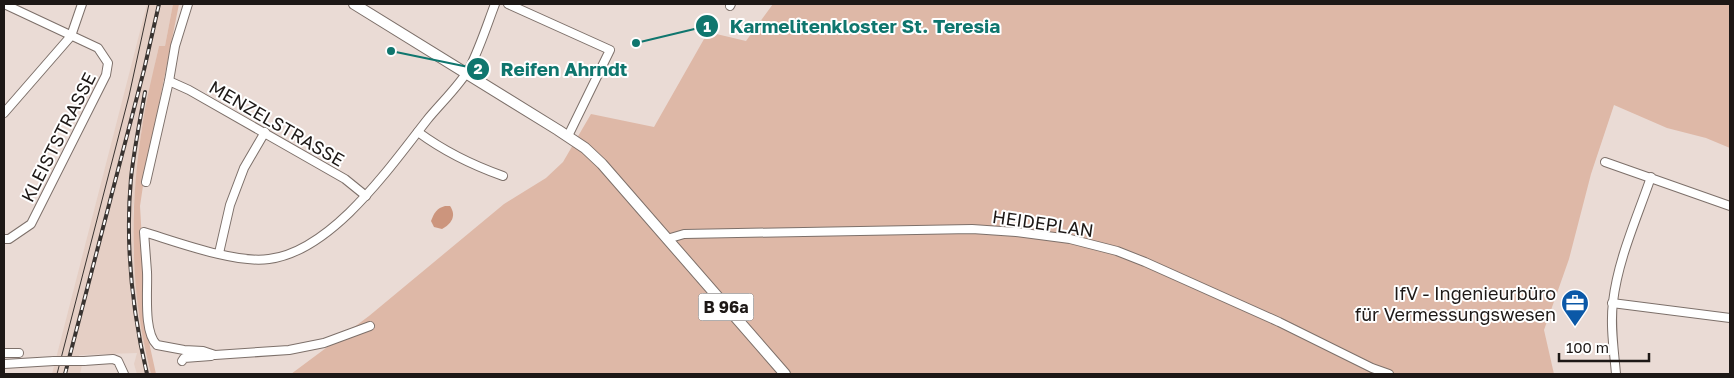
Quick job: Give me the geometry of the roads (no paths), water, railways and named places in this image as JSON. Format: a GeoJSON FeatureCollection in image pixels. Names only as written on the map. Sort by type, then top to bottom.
{"type":"FeatureCollection","features":[{"type":"Feature","properties":{"kind":"main road","name":"B 96a"},"geometry":{"type":"LineString","coordinates":[[354,4],[368,8],[590,152],[785,374]]}},
{"type":"Feature","properties":{"kind":"street","name":"KLEISTSTRASSE"},"geometry":{"type":"LineString","coordinates":[[4,4],[98,48],[108,63],[106,76],[31,224],[9,239],[4,239]]}},
{"type":"Feature","properties":{"kind":"street"},"geometry":{"type":"LineString","coordinates":[[4,113],[71,36],[82,4]]}},
{"type":"Feature","properties":{"kind":"street"},"geometry":{"type":"LineString","coordinates":[[146,182],[175,46],[188,4]]}},
{"type":"Feature","properties":{"kind":"street"},"geometry":{"type":"LineString","coordinates":[[215,355],[203,351],[157,345],[152,340],[146,295],[147,274],[144,232],[242,259],[267,260],[289,256],[314,241],[338,223],[366,196],[466,73],[471,65],[495,4]]}},
{"type":"Feature","properties":{"kind":"street"},"geometry":{"type":"LineString","coordinates":[[508,4],[610,50],[568,136]]}},
{"type":"Feature","properties":{"kind":"street","name":"MENZELSTRASSE"},"geometry":{"type":"LineString","coordinates":[[169,81],[264,132],[345,179],[366,196]]}},
{"type":"Feature","properties":{"kind":"street"},"geometry":{"type":"LineString","coordinates":[[219,253],[230,205],[244,168],[264,132]]}},
{"type":"Feature","properties":{"kind":"street"},"geometry":{"type":"LineString","coordinates":[[418,132],[438,147],[459,158],[503,176]]}},
{"type":"Feature","properties":{"kind":"street"},"geometry":{"type":"LineString","coordinates":[[1605,162],[1730,206]]}},
{"type":"Feature","properties":{"kind":"street"},"geometry":{"type":"LineString","coordinates":[[1616,374],[1612,334],[1612,303],[1622,260],[1651,177]]}},
{"type":"Feature","properties":{"kind":"street","name":"HEIDEPLAN"},"geometry":{"type":"LineString","coordinates":[[667,239],[684,234],[972,229],[1070,239],[1117,251],[1145,262],[1279,322],[1372,368],[1389,374]]}},
{"type":"Feature","properties":{"kind":"street"},"geometry":{"type":"LineString","coordinates":[[1612,303],[1730,318]]}},
{"type":"Feature","properties":{"kind":"street"},"geometry":{"type":"LineString","coordinates":[[182,361],[184,358],[304,348],[324,343],[370,326]]}},
{"type":"Feature","properties":{"kind":"street"},"geometry":{"type":"LineString","coordinates":[[4,353],[19,353]]}},
{"type":"Feature","properties":{"kind":"street"},"geometry":{"type":"LineString","coordinates":[[4,364],[54,361],[118,361],[123,374]]}},
{"type":"Feature","properties":{"kind":"tram line"},"geometry":{"type":"LineString","coordinates":[[57,374],[129,96],[149,4]]}},
{"type":"Feature","properties":{"kind":"railway"},"geometry":{"type":"LineString","coordinates":[[65,374],[144,70],[159,4]]}},
{"type":"Feature","properties":{"kind":"railway"},"geometry":{"type":"LineString","coordinates":[[145,92],[132,167],[129,203],[129,253],[137,326],[147,374]]}},
{"type":"Feature","properties":{"kind":"place","name":"Karmelitenkloster St. Teresia"},"geometry":{"type":"Point","coordinates":[636,43]}},
{"type":"Feature","properties":{"kind":"place","name":"Reifen Ahrndt"},"geometry":{"type":"Point","coordinates":[391,51]}},
{"type":"Feature","properties":{"kind":"place","name":"IfV - Ingenieurbüro für Vermessungswesen"},"geometry":{"type":"Point","coordinates":[1575,327]}}]}
